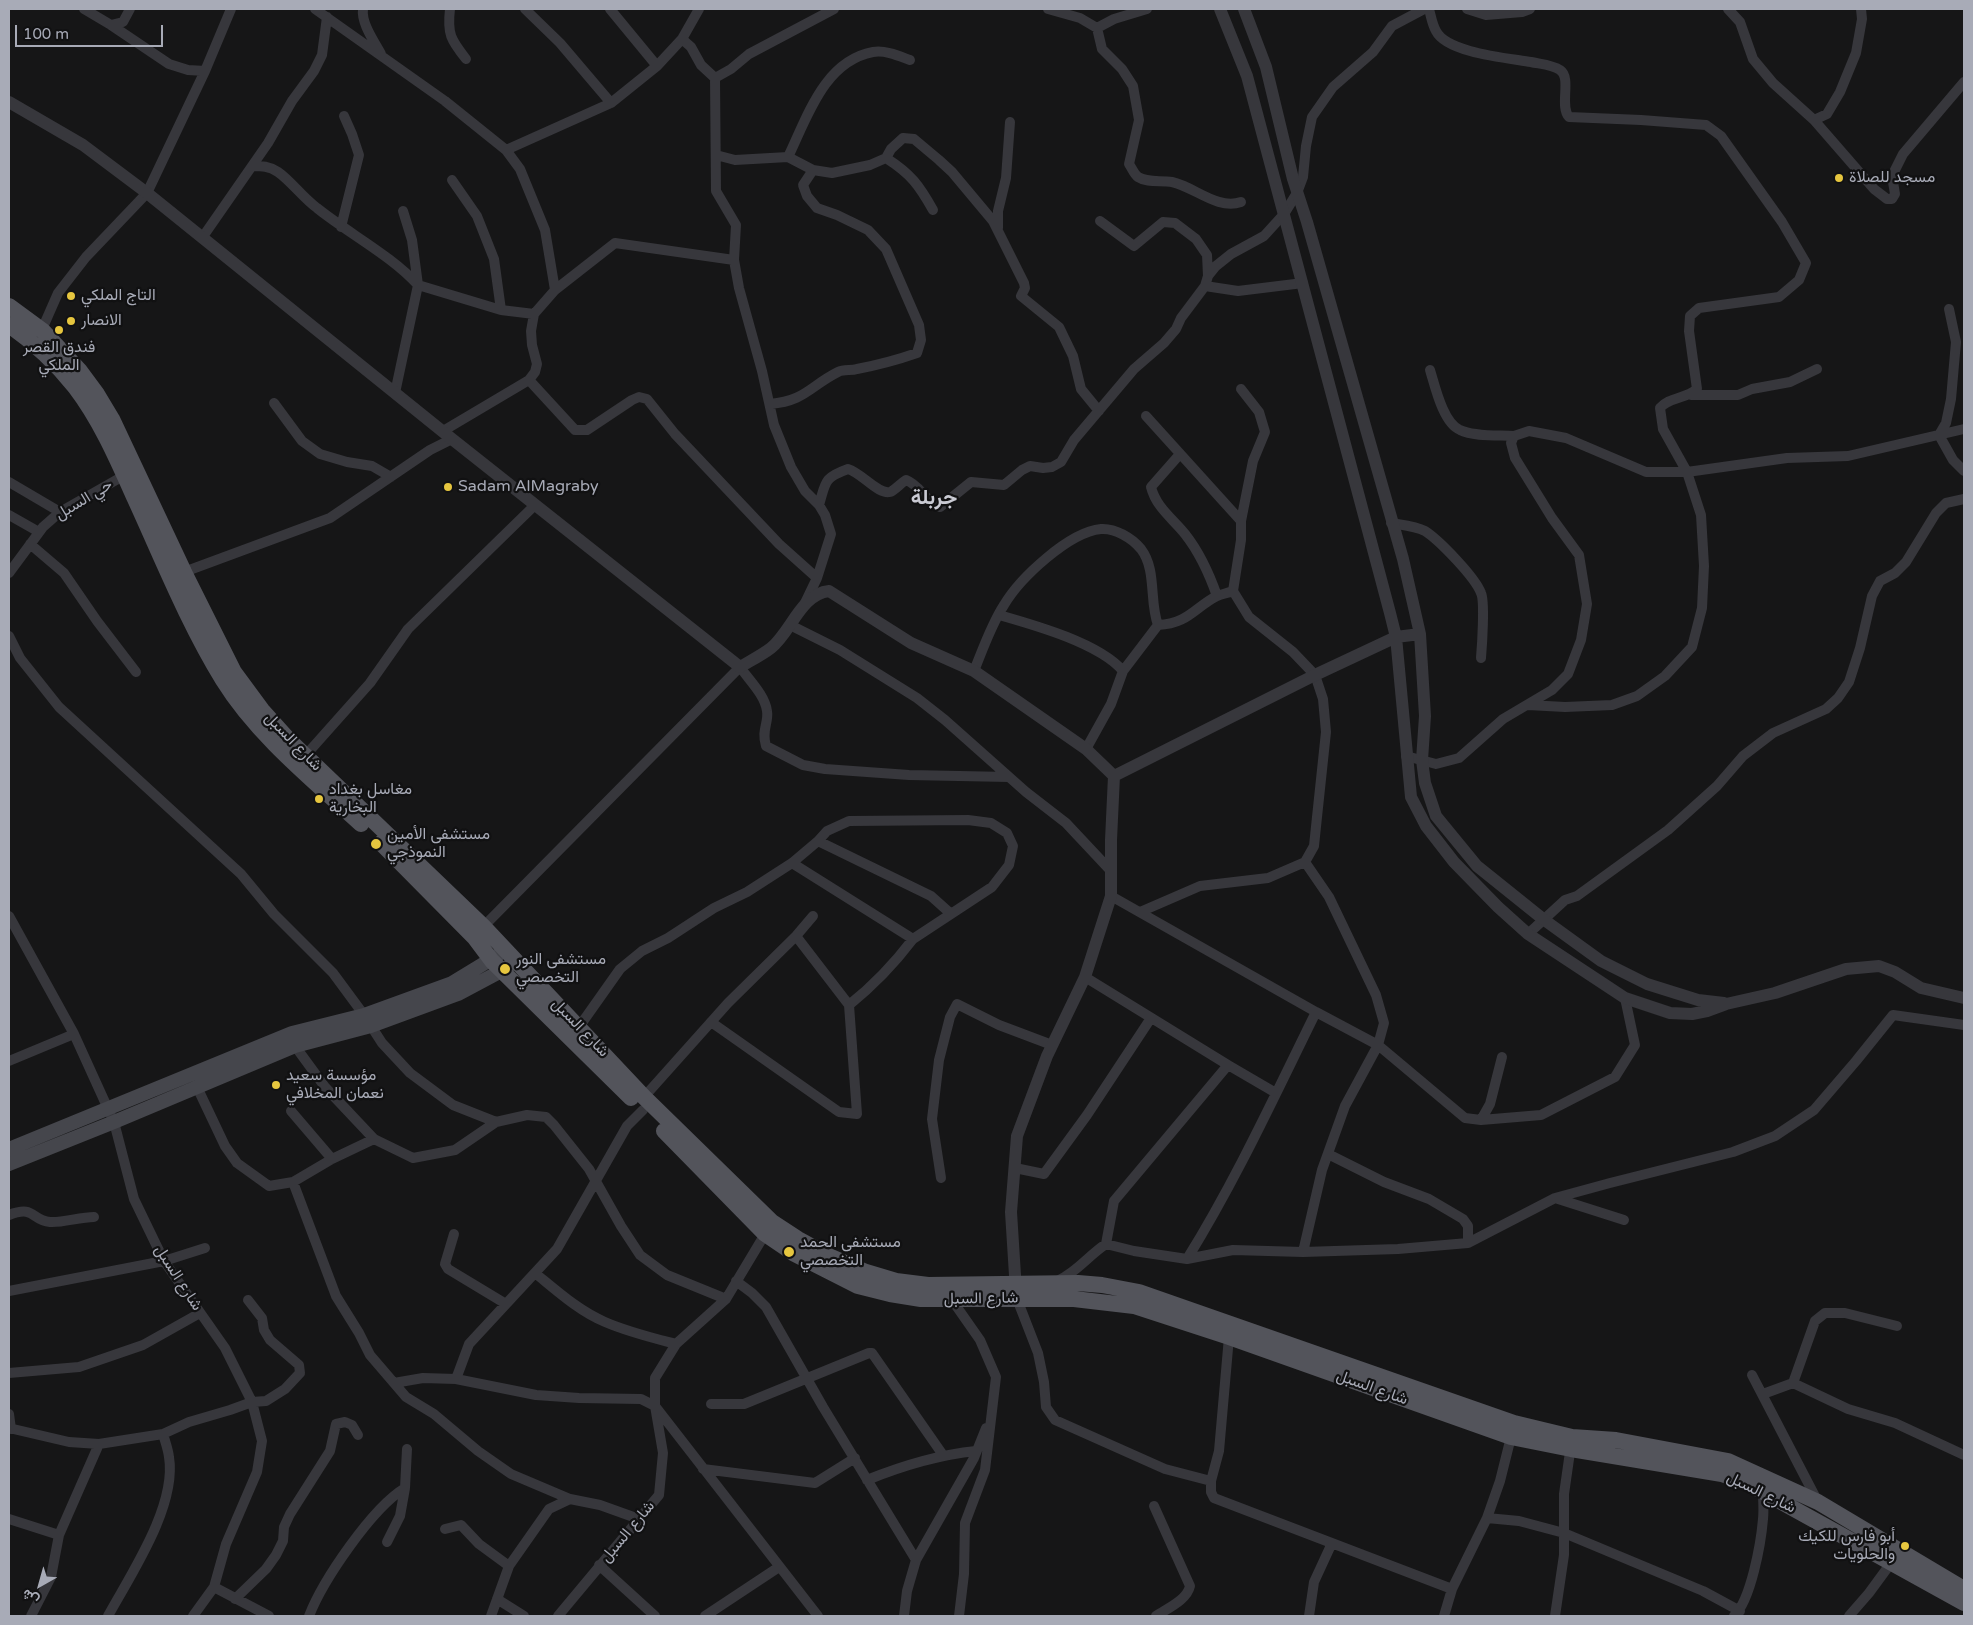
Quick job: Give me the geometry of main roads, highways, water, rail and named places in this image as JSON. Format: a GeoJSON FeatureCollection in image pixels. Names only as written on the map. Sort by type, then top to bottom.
{"type":"FeatureCollection","features":[{"type":"Feature","properties":{"kind":"main road","name":"شارع السبل"},"geometry":{"type":"LineString","coordinates":[[9,306],[39,337],[80,371],[112,419],[184,572],[234,672],[262,710],[644,1103],[794,1253],[858,1286],[921,1299],[952,1300],[1051,1284],[1078,1283],[1102,1285],[1139,1292],[1512,1430]]}},
{"type":"Feature","properties":{"kind":"main road","name":"شارع السبل"},"geometry":{"type":"LineString","coordinates":[[9,325],[39,337],[86,402],[102,428],[184,605],[224,681],[252,719],[280,750],[478,932]]}},
{"type":"Feature","properties":{"kind":"main road","name":"شارع السبل"},"geometry":{"type":"LineString","coordinates":[[504,960],[579,1027],[644,1103]]}},
{"type":"Feature","properties":{"kind":"main road"},"geometry":{"type":"LineString","coordinates":[[9,1150],[197,1087],[295,1046],[367,1020],[504,960]]}},
{"type":"Feature","properties":{"kind":"main road"},"geometry":{"type":"LineString","coordinates":[[9,1164],[292,1033],[367,1020]]}},
{"type":"Feature","properties":{"kind":"main road","name":"شارع السبل"},"geometry":{"type":"LineString","coordinates":[[769,1228],[798,1239],[829,1256],[866,1272],[896,1281],[1016,1291],[1134,1306],[1512,1430],[1722,1474],[1749,1484],[1964,1603]]}},
{"type":"Feature","properties":{"kind":"main road","name":"شارع السبل"},"geometry":{"type":"LineString","coordinates":[[1572,1443],[1616,1440],[1728,1461],[1818,1502],[1964,1589]]}},
{"type":"Feature","properties":{"kind":"place","name":"مسجد للصلاة"},"geometry":{"type":"Point","coordinates":[1839,178]}},
{"type":"Feature","properties":{"kind":"place","name":"التاج الملكي"},"geometry":{"type":"Point","coordinates":[71,296]}},
{"type":"Feature","properties":{"kind":"place","name":"الانصار"},"geometry":{"type":"Point","coordinates":[71,321]}},
{"type":"Feature","properties":{"kind":"place","name":"فندق القصر الملكي"},"geometry":{"type":"Point","coordinates":[59,330]}},
{"type":"Feature","properties":{"kind":"place","name":"Sadam AlMagraby"},"geometry":{"type":"Point","coordinates":[448,487]}},
{"type":"Feature","properties":{"kind":"place","name":"مغاسل بغداد البخارية"},"geometry":{"type":"Point","coordinates":[319,799]}},
{"type":"Feature","properties":{"kind":"place","name":"مستشفى الأمين النموذجي"},"geometry":{"type":"Point","coordinates":[376,844]}},
{"type":"Feature","properties":{"kind":"place","name":"مستشفى النور التخصصي"},"geometry":{"type":"Point","coordinates":[505,969]}},
{"type":"Feature","properties":{"kind":"place","name":"مؤسسة سعيد نعمان المخلافي"},"geometry":{"type":"Point","coordinates":[276,1085]}},
{"type":"Feature","properties":{"kind":"place","name":"مستشفى الحمد التخصصي"},"geometry":{"type":"Point","coordinates":[789,1252]}},
{"type":"Feature","properties":{"kind":"place","name":"أبو فارس للكيك والحلويات"},"geometry":{"type":"Point","coordinates":[1905,1546]}},
{"type":"Feature","properties":{"kind":"district","name":"جربلة"},"geometry":{"type":"Point","coordinates":[934,498]}}]}
